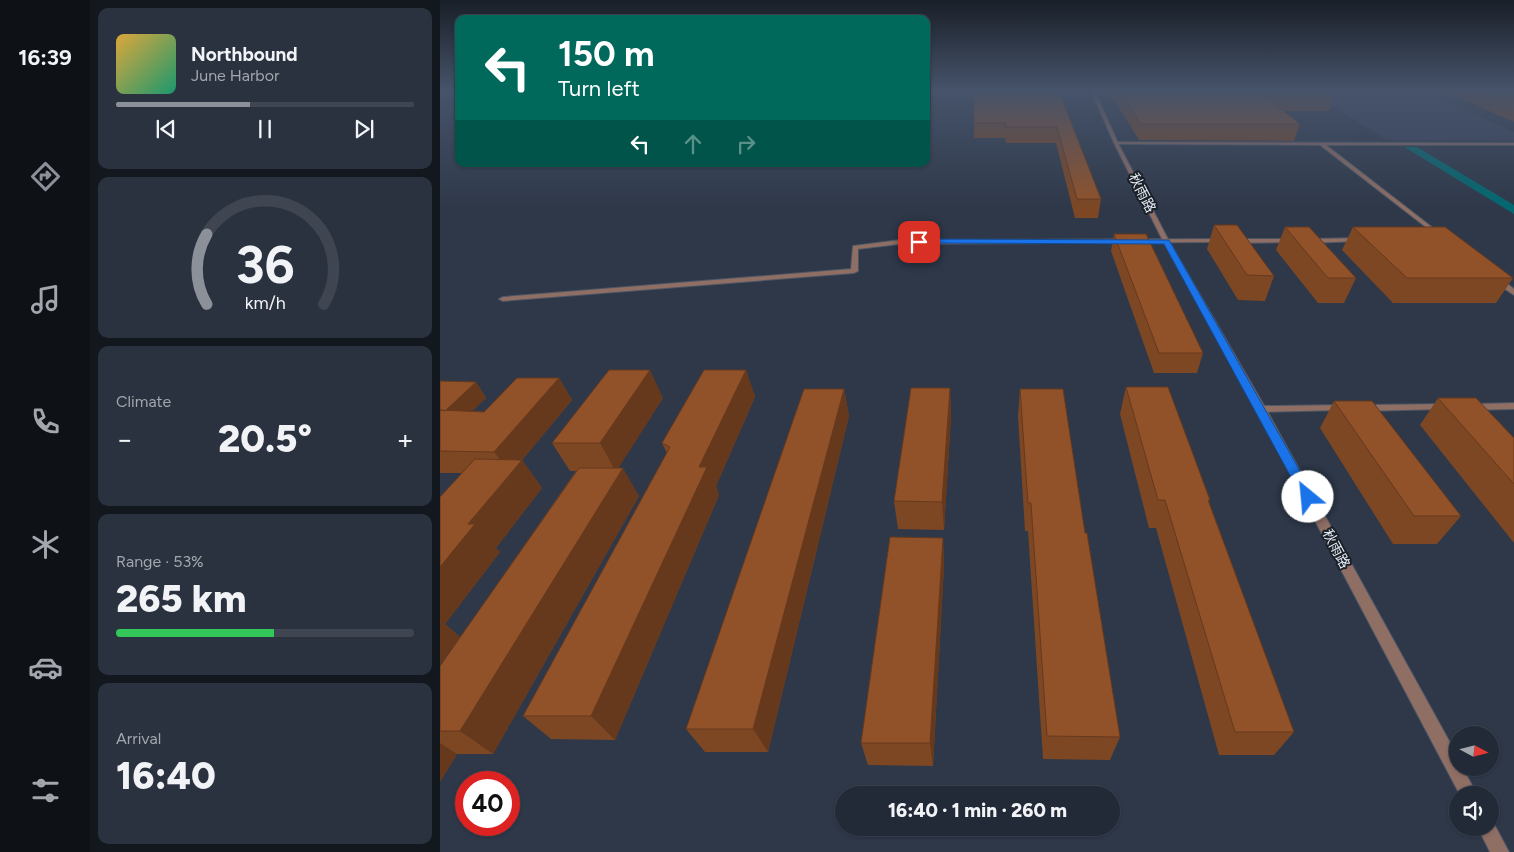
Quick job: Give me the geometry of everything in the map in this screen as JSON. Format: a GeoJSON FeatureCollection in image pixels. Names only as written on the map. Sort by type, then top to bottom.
{"type":"FeatureCollection","features":[{"type":"Feature","properties":{"kind":"street","name":"秋雨路"},"geometry":{"type":"LineString","coordinates":[[1110,129],[1166,242],[1261,410],[1464,786]]}},
{"type":"Feature","properties":{"kind":"street"},"geometry":{"type":"LineString","coordinates":[[1116,143],[1514,144]]}},
{"type":"Feature","properties":{"kind":"street"},"geometry":{"type":"LineString","coordinates":[[1320,144],[1446,240],[1436,240]]}},
{"type":"Feature","properties":{"kind":"street"},"geometry":{"type":"LineString","coordinates":[[503,299],[854,272],[854,247],[900,242],[1366,240]]}},
{"type":"Feature","properties":{"kind":"street"},"geometry":{"type":"LineString","coordinates":[[1491,275],[1514,293]]}},
{"type":"Feature","properties":{"kind":"street"},"geometry":{"type":"LineString","coordinates":[[1261,410],[1514,406]]}},
{"type":"Feature","properties":{"kind":"street"},"geometry":{"type":"LineString","coordinates":[[1491,836],[1500,852]]}},
{"type":"Feature","properties":{"kind":"shaded area"},"geometry":{"type":"Polygon","coordinates":[[[1369,129],[1507,129],[1514,132],[1514,141],[1387,140],[1369,129]]]}},
{"type":"Feature","properties":{"kind":"shaded area"},"geometry":{"type":"Polygon","coordinates":[[[1404,147],[1417,147],[1514,205],[1514,214],[1404,147]]]}},
{"type":"Feature","properties":{"kind":"building"},"geometry":{"type":"Polygon","coordinates":[[[1057,129],[1074,129],[1101,199],[1077,199],[1057,129]]]}},
{"type":"Feature","properties":{"kind":"building"},"geometry":{"type":"Polygon","coordinates":[[[1214,225],[1237,225],[1274,276],[1247,275],[1214,225]]]}},
{"type":"Feature","properties":{"kind":"building"},"geometry":{"type":"Polygon","coordinates":[[[1285,227],[1309,227],[1356,278],[1328,278],[1285,227]]]}},
{"type":"Feature","properties":{"kind":"building"},"geometry":{"type":"Polygon","coordinates":[[[1353,227],[1445,227],[1513,278],[1407,278],[1353,227]]]}},
{"type":"Feature","properties":{"kind":"building"},"geometry":{"type":"Polygon","coordinates":[[[1114,234],[1146,234],[1203,353],[1159,353],[1114,234]]]}},
{"type":"Feature","properties":{"kind":"building"},"geometry":{"type":"Polygon","coordinates":[[[609,370],[650,370],[600,443],[552,443],[609,370]]]}},
{"type":"Feature","properties":{"kind":"building"},"geometry":{"type":"Polygon","coordinates":[[[704,370],[746,370],[699,467],[707,467],[591,716],[523,716],[670,447],[662,443],[704,370]]]}},
{"type":"Feature","properties":{"kind":"building"},"geometry":{"type":"Polygon","coordinates":[[[517,378],[559,378],[494,452],[440,451],[440,410],[484,412],[517,378]]]}},
{"type":"Feature","properties":{"kind":"building"},"geometry":{"type":"Polygon","coordinates":[[[440,381],[476,382],[445,411],[440,410],[440,381]]]}},
{"type":"Feature","properties":{"kind":"building"},"geometry":{"type":"Polygon","coordinates":[[[1126,387],[1168,387],[1294,732],[1235,732],[1165,500],[1158,500],[1126,387]]]}},
{"type":"Feature","properties":{"kind":"building"},"geometry":{"type":"Polygon","coordinates":[[[911,388],[950,388],[942,502],[894,501],[911,388]]]}},
{"type":"Feature","properties":{"kind":"building"},"geometry":{"type":"Polygon","coordinates":[[[804,389],[844,389],[753,729],[686,729],[804,389]]]}},
{"type":"Feature","properties":{"kind":"building"},"geometry":{"type":"Polygon","coordinates":[[[1020,389],[1063,389],[1085,533],[1087,533],[1120,737],[1047,736],[1031,503],[1028,503],[1020,389]]]}},
{"type":"Feature","properties":{"kind":"building"},"geometry":{"type":"Polygon","coordinates":[[[1438,398],[1476,398],[1514,438],[1514,484],[1438,398]]]}},
{"type":"Feature","properties":{"kind":"building"},"geometry":{"type":"Polygon","coordinates":[[[1334,401],[1372,401],[1461,516],[1414,516],[1334,401]]]}},
{"type":"Feature","properties":{"kind":"building"},"geometry":{"type":"Polygon","coordinates":[[[475,459],[522,460],[468,524],[475,524],[440,567],[440,497],[475,459]]]}},
{"type":"Feature","properties":{"kind":"building"},"geometry":{"type":"Polygon","coordinates":[[[579,468],[623,468],[460,731],[440,731],[440,666],[579,468]]]}},
{"type":"Feature","properties":{"kind":"building"},"geometry":{"type":"Polygon","coordinates":[[[890,537],[943,538],[930,743],[861,743],[890,537]]]}},
{"type":"Feature","properties":{"kind":"route"},"geometry":{"type":"LineString","coordinates":[[919,242],[1166,242],[1308,497]]}}]}
